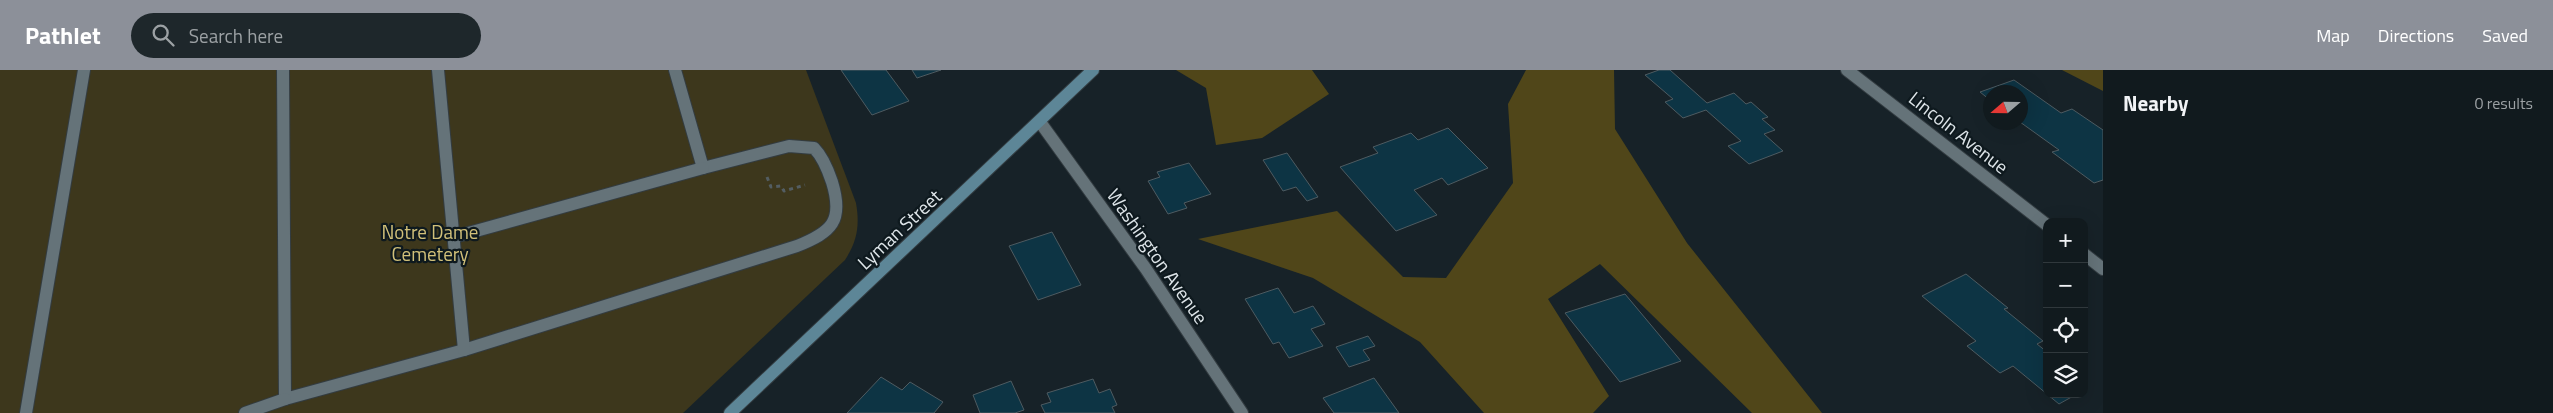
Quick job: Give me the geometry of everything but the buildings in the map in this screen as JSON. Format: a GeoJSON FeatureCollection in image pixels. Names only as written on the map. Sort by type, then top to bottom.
{"type":"FeatureCollection","features":[{"type":"Feature","properties":{"kind":"main road","name":"Lyman Street"},"geometry":{"type":"LineString","coordinates":[[730,413],[1093,70]]}},
{"type":"Feature","properties":{"kind":"street"},"geometry":{"type":"LineString","coordinates":[[26,413],[84,70]]}},
{"type":"Feature","properties":{"kind":"street"},"geometry":{"type":"LineString","coordinates":[[283,70],[285,399]]}},
{"type":"Feature","properties":{"kind":"street"},"geometry":{"type":"LineString","coordinates":[[438,70],[464,350]]}},
{"type":"Feature","properties":{"kind":"street"},"geometry":{"type":"LineString","coordinates":[[675,70],[703,168]]}},
{"type":"Feature","properties":{"kind":"street","name":"Lincoln Avenue"},"geometry":{"type":"LineString","coordinates":[[1847,70],[2043,222]]}},
{"type":"Feature","properties":{"kind":"street","name":"Washington Avenue"},"geometry":{"type":"LineString","coordinates":[[1040,122],[1146,269],[1242,413]]}},
{"type":"Feature","properties":{"kind":"street"},"geometry":{"type":"LineString","coordinates":[[245,413],[285,399],[464,350],[811,240],[832,225],[839,213],[839,202],[822,158],[814,148],[789,146],[454,236]]}},
{"type":"Feature","properties":{"kind":"street"},"geometry":{"type":"LineString","coordinates":[[2088,257],[2103,269]]}},
{"type":"Feature","properties":{"kind":"path"},"geometry":{"type":"LineString","coordinates":[[759,153],[771,187],[781,186],[784,191],[830,178]]}},
{"type":"Feature","properties":{"kind":"green space","name":"Notre Dame Cemetery"},"geometry":{"type":"Polygon","coordinates":[[[0,70],[806,70],[856,203],[858,219],[855,240],[845,260],[683,413],[0,413],[0,70]]]}},
{"type":"Feature","properties":{"kind":"shaded area"},"geometry":{"type":"Polygon","coordinates":[[[1176,70],[1312,70],[1329,94],[1262,138],[1216,145],[1206,88],[1176,70]]]}},
{"type":"Feature","properties":{"kind":"shaded area"},"geometry":{"type":"Polygon","coordinates":[[[1526,70],[1614,70],[1615,129],[1687,243],[1822,413],[1752,413],[1600,264],[1548,299],[1609,396],[1593,413],[1484,413],[1420,342],[1313,278],[1198,239],[1337,211],[1403,277],[1446,278],[1513,183],[1508,104],[1526,70]]]}},
{"type":"Feature","properties":{"kind":"shaded area"},"geometry":{"type":"Polygon","coordinates":[[[2062,70],[2103,70],[2103,91],[2062,70]]]}}]}
